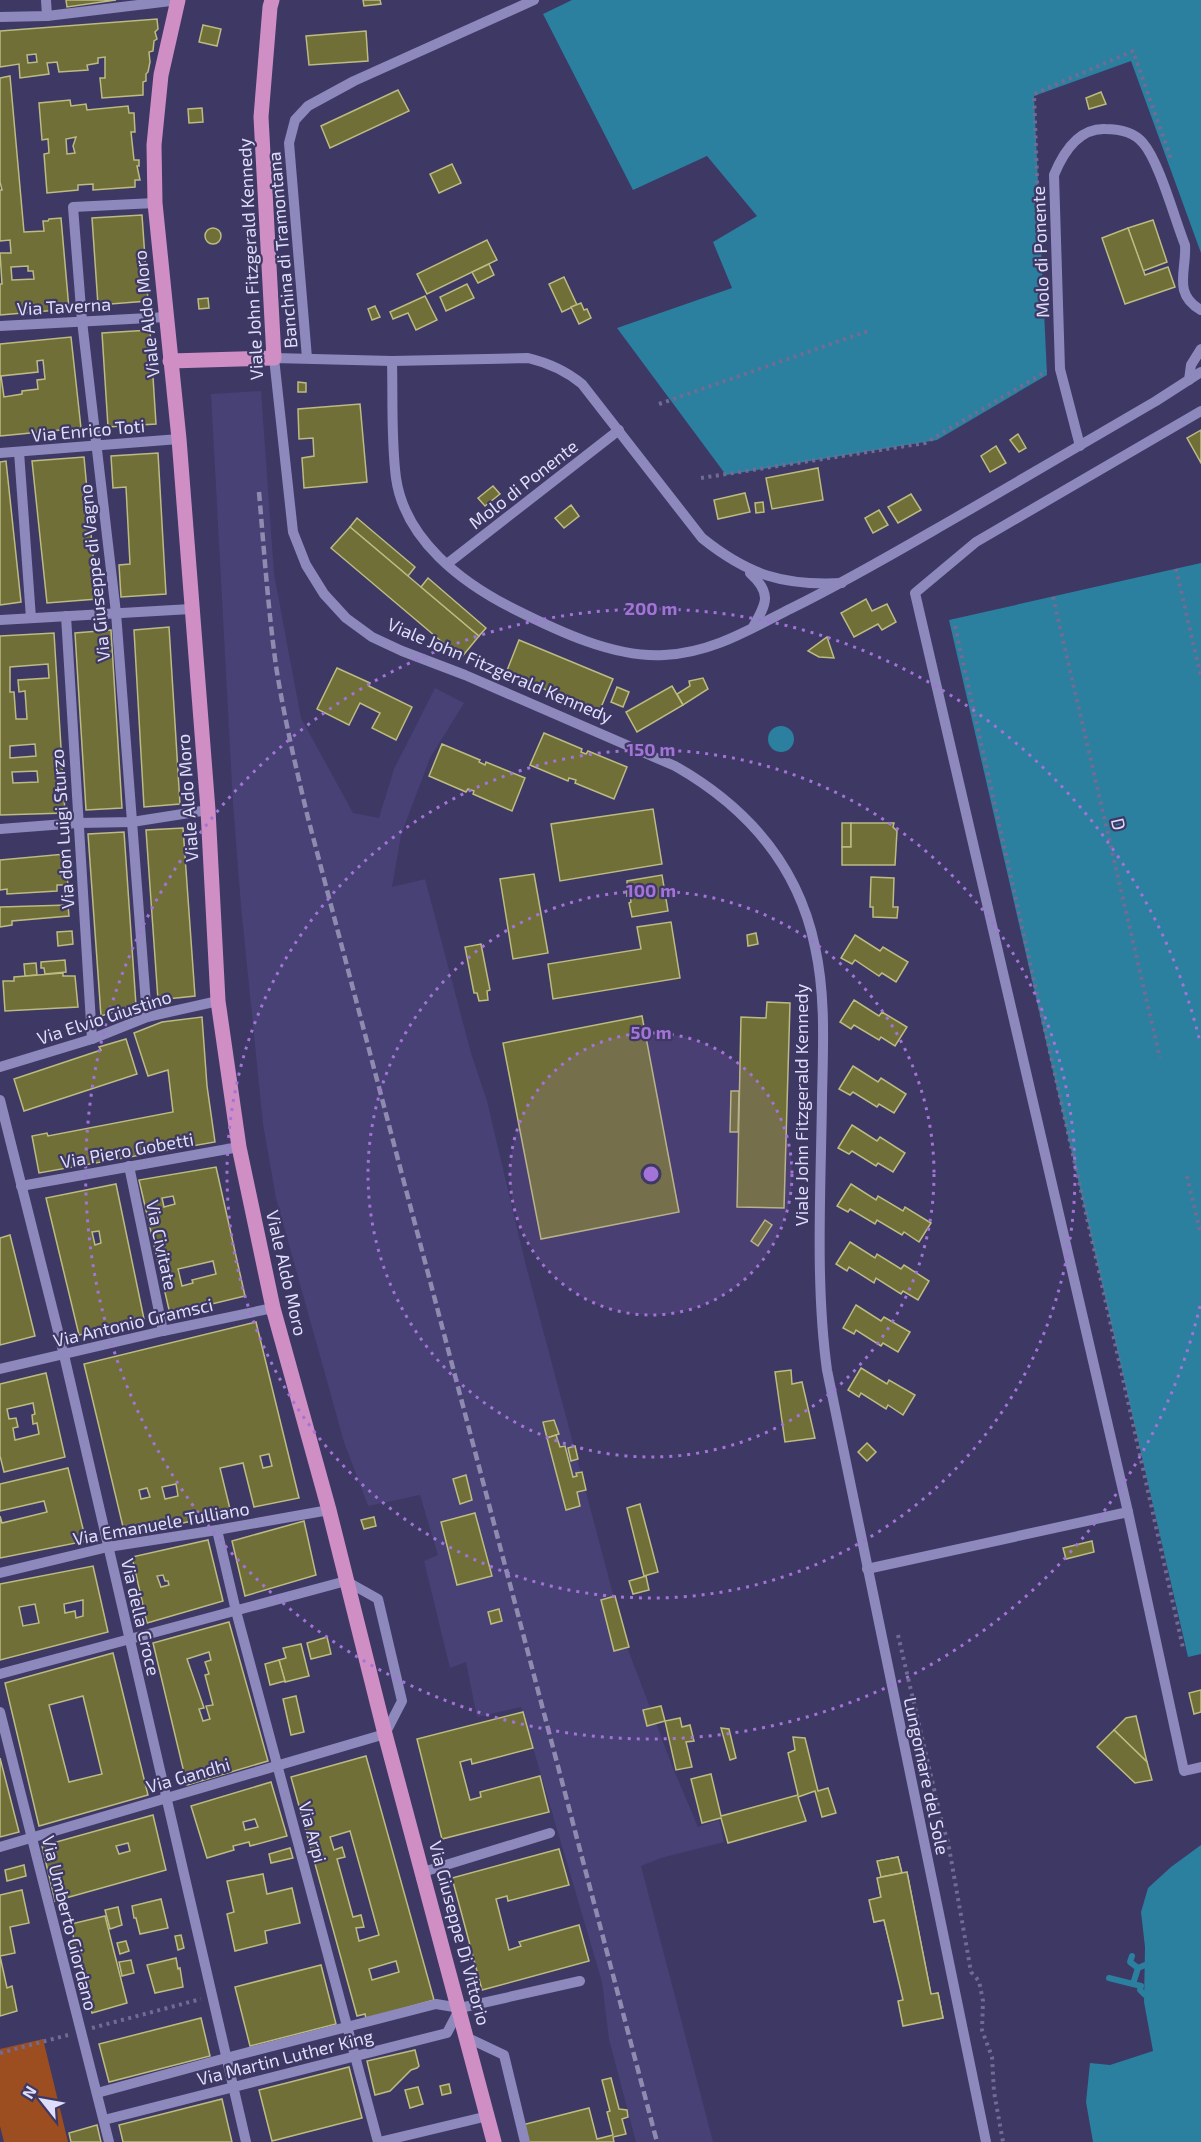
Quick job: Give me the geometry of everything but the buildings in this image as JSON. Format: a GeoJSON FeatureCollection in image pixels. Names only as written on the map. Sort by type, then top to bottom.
{"type":"FeatureCollection","features":[{"type":"Feature","properties":{"kind":"main road","name":"Viale Aldo Moro"},"geometry":{"type":"LineString","coordinates":[[179,0],[161,75],[154,145],[155,203],[179,439],[208,810],[218,1001],[239,1147],[273,1308],[329,1510],[346,1581]]}},
{"type":"Feature","properties":{"kind":"main road","name":"Viale John Fitzgerald Kennedy"},"geometry":{"type":"LineString","coordinates":[[272,0],[261,117],[274,358]]}},
{"type":"Feature","properties":{"kind":"main road"},"geometry":{"type":"LineString","coordinates":[[170,362],[274,358]]}},
{"type":"Feature","properties":{"kind":"main road","name":"Via Giuseppe Di Vittorio"},"geometry":{"type":"LineString","coordinates":[[346,1581],[494,2142]]}},
{"type":"Feature","properties":{"kind":"street"},"geometry":{"type":"LineString","coordinates":[[46,0],[47,16]]}},
{"type":"Feature","properties":{"kind":"street"},"geometry":{"type":"LineString","coordinates":[[0,17],[47,16],[179,0]]}},
{"type":"Feature","properties":{"kind":"street","name":"Banchina di Tramontana"},"geometry":{"type":"LineString","coordinates":[[307,358],[289,143],[295,120],[308,106],[354,81],[534,0]]}},
{"type":"Feature","properties":{"kind":"street","name":"Molo di Ponente"},"geometry":{"type":"LineString","coordinates":[[1080,446],[1060,369],[1054,175],[1060,160],[1082,134],[1098,129],[1114,129],[1128,133],[1142,141],[1152,155],[1185,245],[1186,256],[1181,282],[1185,295],[1193,306],[1201,310]]}},
{"type":"Feature","properties":{"kind":"street","name":"Via Giuseppe di Vagno"},"geometry":{"type":"LineString","coordinates":[[147,1017],[116,613],[82,321],[73,207],[155,203]]}},
{"type":"Feature","properties":{"kind":"street","name":"Via Taverna"},"geometry":{"type":"LineString","coordinates":[[0,326],[167,317]]}},
{"type":"Feature","properties":{"kind":"street"},"geometry":{"type":"LineString","coordinates":[[1188,380],[1191,365],[1201,349]]}},
{"type":"Feature","properties":{"kind":"street"},"geometry":{"type":"LineString","coordinates":[[274,358],[392,361],[528,358],[547,362],[566,371],[582,384],[702,538],[722,554],[743,566],[786,581],[813,585],[842,583]]}},
{"type":"Feature","properties":{"kind":"street","name":"Viale John Fitzgerald Kennedy"},"geometry":{"type":"LineString","coordinates":[[274,358],[287,495],[293,532],[306,565],[324,594],[346,618],[372,637],[402,651],[465,675],[675,766],[704,783],[752,824],[771,847],[790,878],[804,909],[815,947],[820,985],[823,1044],[821,1233],[824,1346],[836,1417]]}},
{"type":"Feature","properties":{"kind":"street"},"geometry":{"type":"LineString","coordinates":[[392,361],[396,480],[408,517],[428,546],[486,595],[558,630],[615,649],[635,654],[661,656],[712,647],[842,583],[1080,446],[1201,372]]}},
{"type":"Feature","properties":{"kind":"street"},"geometry":{"type":"LineString","coordinates":[[1201,411],[976,542],[915,593],[1128,1512],[1184,1771],[1201,1767]]}},
{"type":"Feature","properties":{"kind":"street","name":"Molo di Ponente"},"geometry":{"type":"LineString","coordinates":[[447,564],[619,430]]}},
{"type":"Feature","properties":{"kind":"street","name":"Via Enrico Toti"},"geometry":{"type":"LineString","coordinates":[[0,453],[179,439]]}},
{"type":"Feature","properties":{"kind":"street"},"geometry":{"type":"LineString","coordinates":[[19,452],[31,618]]}},
{"type":"Feature","properties":{"kind":"street"},"geometry":{"type":"LineString","coordinates":[[743,566],[762,583],[766,596],[762,612],[753,627]]}},
{"type":"Feature","properties":{"kind":"street"},"geometry":{"type":"LineString","coordinates":[[0,620],[191,609]]}},
{"type":"Feature","properties":{"kind":"street","name":"Via don Luigi Sturzo"},"geometry":{"type":"LineString","coordinates":[[66,616],[92,1039]]}},
{"type":"Feature","properties":{"kind":"street"},"geometry":{"type":"LineString","coordinates":[[0,829],[78,823],[132,822],[208,810]]}},
{"type":"Feature","properties":{"kind":"street","name":"Via Elvio Giustino"},"geometry":{"type":"LineString","coordinates":[[0,1067],[92,1039],[147,1017],[218,1001]]}},
{"type":"Feature","properties":{"kind":"street","name":"Via della Croce"},"geometry":{"type":"LineString","coordinates":[[0,1100],[64,1355],[246,2142]]}},
{"type":"Feature","properties":{"kind":"street","name":"Via Piero Gobetti"},"geometry":{"type":"LineString","coordinates":[[21,1186],[239,1147]]}},
{"type":"Feature","properties":{"kind":"street","name":"Via Civitate"},"geometry":{"type":"LineString","coordinates":[[129,1166],[163,1330]]}},
{"type":"Feature","properties":{"kind":"street","name":"Via Antonio Gramsci"},"geometry":{"type":"LineString","coordinates":[[0,1369],[163,1330],[273,1308]]}},
{"type":"Feature","properties":{"kind":"street","name":"Lungomare del Sole"},"geometry":{"type":"LineString","coordinates":[[836,1417],[986,2142]]}},
{"type":"Feature","properties":{"kind":"street","name":"Via Emanuele Tulliano"},"geometry":{"type":"LineString","coordinates":[[0,1573],[108,1547],[329,1510]]}},
{"type":"Feature","properties":{"kind":"street"},"geometry":{"type":"LineString","coordinates":[[867,1569],[1128,1512]]}},
{"type":"Feature","properties":{"kind":"street","name":"Via Arpi"},"geometry":{"type":"LineString","coordinates":[[217,1530],[236,1611],[378,2142]]}},
{"type":"Feature","properties":{"kind":"street"},"geometry":{"type":"LineString","coordinates":[[0,1674],[346,1581],[378,1599],[402,1701],[386,1734]]}},
{"type":"Feature","properties":{"kind":"street","name":"Via Umberto Giordano"},"geometry":{"type":"LineString","coordinates":[[0,1712],[109,2142]]}},
{"type":"Feature","properties":{"kind":"street","name":"Via Gandhi"},"geometry":{"type":"LineString","coordinates":[[0,1847],[386,1734]]}},
{"type":"Feature","properties":{"kind":"street"},"geometry":{"type":"LineString","coordinates":[[423,1872],[550,1833]]}},
{"type":"Feature","properties":{"kind":"street","name":"Via Martin Luther King"},"geometry":{"type":"LineString","coordinates":[[96,2093],[436,2004],[460,2007],[580,1981]]}},
{"type":"Feature","properties":{"kind":"street","name":"Via Martin Luther King"},"geometry":{"type":"LineString","coordinates":[[104,2120],[447,2033],[460,2007]]}},
{"type":"Feature","properties":{"kind":"street"},"geometry":{"type":"LineString","coordinates":[[468,2038],[504,2055],[525,2142]]}},
{"type":"Feature","properties":{"kind":"street"},"geometry":{"type":"LineString","coordinates":[[378,2142],[488,2116]]}},
{"type":"Feature","properties":{"kind":"path"},"geometry":{"type":"LineString","coordinates":[[1039,210],[1034,94],[1133,51],[1174,169]]}},
{"type":"Feature","properties":{"kind":"path"},"geometry":{"type":"LineString","coordinates":[[659,404],[868,331]]}},
{"type":"Feature","properties":{"kind":"path"},"geometry":{"type":"LineString","coordinates":[[701,478],[925,443],[1045,372],[1045,360]]}},
{"type":"Feature","properties":{"kind":"path"},"geometry":{"type":"LineString","coordinates":[[1176,569],[1201,677]]}},
{"type":"Feature","properties":{"kind":"path","name":"D"},"geometry":{"type":"LineString","coordinates":[[1053,597],[1160,1058]]}},
{"type":"Feature","properties":{"kind":"path"},"geometry":{"type":"LineString","coordinates":[[955,626],[1183,1648]]}},
{"type":"Feature","properties":{"kind":"path"},"geometry":{"type":"LineString","coordinates":[[1187,1176],[1201,1235]]}},
{"type":"Feature","properties":{"kind":"path"},"geometry":{"type":"LineString","coordinates":[[896,1626],[948,1842],[971,1972],[979,1982],[981,1991],[982,2030],[992,2057],[994,2092],[1003,2142]]}},
{"type":"Feature","properties":{"kind":"path"},"geometry":{"type":"LineString","coordinates":[[0,2053],[213,1996]]}},
{"type":"Feature","properties":{"kind":"shaded area"},"geometry":{"type":"Polygon","coordinates":[[[261,391],[274,574],[301,718],[353,813],[379,818],[394,769],[435,688],[464,703],[430,758],[401,835],[392,887],[425,879],[471,1053],[487,1101],[525,1262],[627,1647],[698,1827],[719,1820],[724,1842],[661,1858],[641,1866],[713,2142],[636,2142],[609,2039],[602,1982],[521,1707],[477,1717],[466,1662],[450,1668],[424,1561],[438,1555],[420,1495],[368,1506],[344,1442],[276,1198],[263,1124],[241,906],[233,803],[211,394],[261,391]]]}},
{"type":"Feature","properties":{"kind":"shaded area"},"geometry":{"type":"Polygon","coordinates":[[[43,2039],[68,2142],[4,2142],[0,2126],[0,2049],[43,2039]]]}},
{"type":"Feature","properties":{"kind":"water"},"geometry":{"type":"Polygon","coordinates":[[[572,0],[1201,0],[1201,253],[1131,61],[1034,96],[1047,375],[937,440],[726,475],[617,328],[732,288],[713,242],[757,216],[707,156],[633,190],[543,14],[572,0]]]}},
{"type":"Feature","properties":{"kind":"water"},"geometry":{"type":"Polygon","coordinates":[[[1201,563],[1201,1654],[1188,1657],[949,620],[1201,563]]]}},
{"type":"Feature","properties":{"kind":"water"},"geometry":{"type":"Polygon","coordinates":[[[781,726],[790,730],[794,739],[790,748],[781,752],[772,748],[768,739],[772,730],[781,726]]]}},
{"type":"Feature","properties":{"kind":"water"},"geometry":{"type":"Polygon","coordinates":[[[1201,1845],[1201,2142],[1093,2142],[1086,2102],[1090,2063],[1110,2065],[1153,2051],[1144,2002],[1145,1947],[1141,1912],[1148,1888],[1171,1867],[1201,1845]]]}},
{"type":"Feature","properties":{"kind":"waterway"},"geometry":{"type":"LineString","coordinates":[[1132,1956],[1130,1962],[1138,1968],[1145,1965]]}},
{"type":"Feature","properties":{"kind":"waterway"},"geometry":{"type":"LineString","coordinates":[[1133,1984],[1138,1968]]}},
{"type":"Feature","properties":{"kind":"waterway"},"geometry":{"type":"LineString","coordinates":[[1109,1978],[1141,1986],[1140,1990],[1145,1995]]}},
{"type":"Feature","properties":{"kind":"railway"},"geometry":{"type":"LineString","coordinates":[[259,492],[276,666],[286,723],[308,818],[657,2142]]}}]}
